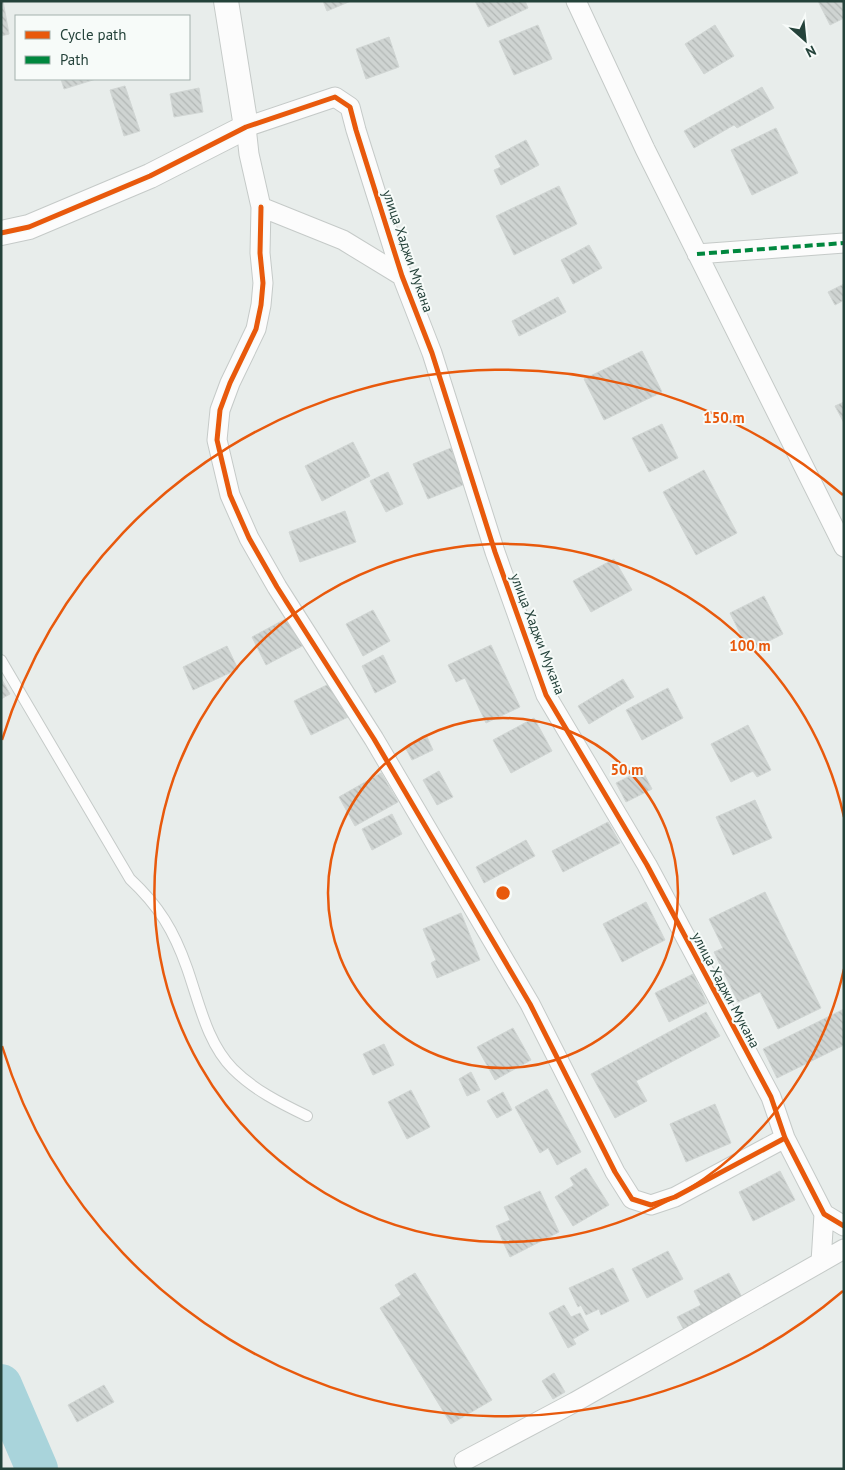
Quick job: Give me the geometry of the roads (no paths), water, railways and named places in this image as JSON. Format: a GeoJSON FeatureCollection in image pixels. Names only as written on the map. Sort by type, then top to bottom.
{"type":"FeatureCollection","features":[{"type":"Feature","properties":{"kind":"street"},"geometry":{"type":"LineString","coordinates":[[226,1],[249,154],[261,207],[260,253],[262,283],[261,305],[256,329],[230,383],[220,410],[217,440],[230,495],[249,538],[277,587],[374,739],[525,995],[615,1172],[632,1199],[651,1205],[675,1197],[785,1138]]}},
{"type":"Feature","properties":{"kind":"street"},"geometry":{"type":"LineString","coordinates":[[576,1],[645,149],[844,547]]}},
{"type":"Feature","properties":{"kind":"street","name":"улица Хаджи Мукана"},"geometry":{"type":"LineString","coordinates":[[246,127],[335,97],[350,107],[402,276],[432,353],[495,552],[546,695],[647,865],[771,1097],[785,1138],[824,1214]]}},
{"type":"Feature","properties":{"kind":"street"},"geometry":{"type":"LineString","coordinates":[[1,233],[29,227],[150,176],[246,127]]}},
{"type":"Feature","properties":{"kind":"street"},"geometry":{"type":"LineString","coordinates":[[261,207],[343,240],[402,276]]}},
{"type":"Feature","properties":{"kind":"street"},"geometry":{"type":"LineString","coordinates":[[697,254],[844,243]]}},
{"type":"Feature","properties":{"kind":"street"},"geometry":{"type":"LineString","coordinates":[[821,1262],[824,1214],[844,1226]]}},
{"type":"Feature","properties":{"kind":"street"},"geometry":{"type":"LineString","coordinates":[[464,1461],[575,1402],[844,1249]]}},
{"type":"Feature","properties":{"kind":"lane"},"geometry":{"type":"LineString","coordinates":[[1,660],[130,879],[150,897],[161,912],[186,967],[198,1003],[221,1054],[232,1068],[267,1096],[307,1116]]}},
{"type":"Feature","properties":{"kind":"waterway"},"geometry":{"type":"LineString","coordinates":[[1,1385],[37,1469]]}}]}
